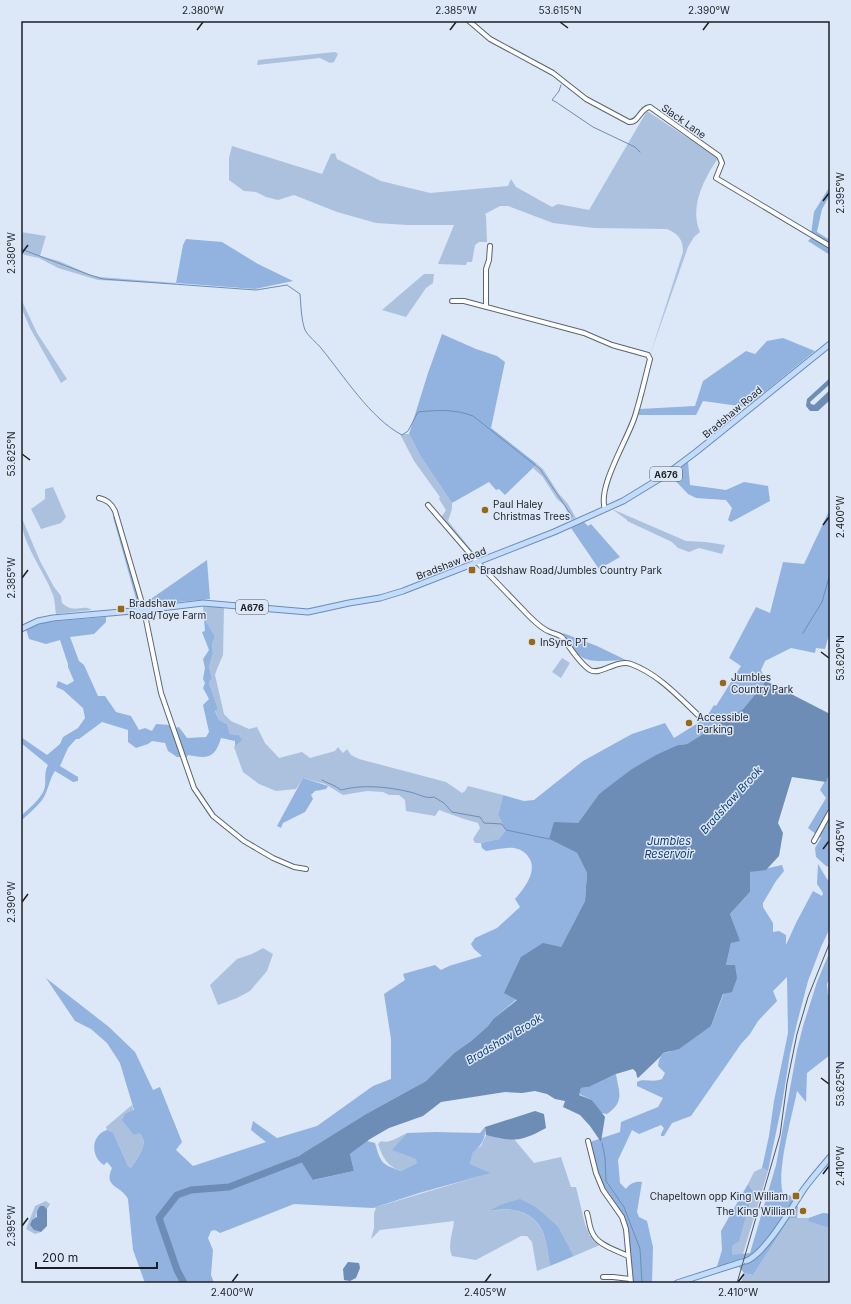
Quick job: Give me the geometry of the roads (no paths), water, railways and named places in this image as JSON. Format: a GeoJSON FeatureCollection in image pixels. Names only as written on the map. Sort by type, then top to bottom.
{"type":"FeatureCollection","features":[{"type":"Feature","properties":{"kind":"main road","name":"Bradshaw Road"},"geometry":{"type":"LineString","coordinates":[[21,629],[38,621],[53,618],[211,603],[308,612],[392,595],[478,563],[554,532],[623,501],[664,476],[696,452],[830,344]]}},
{"type":"Feature","properties":{"kind":"main road"},"geometry":{"type":"LineString","coordinates":[[677,1283],[744,1261],[757,1255],[805,1188],[830,1157]]}},
{"type":"Feature","properties":{"kind":"street","name":"Slack Lane"},"geometry":{"type":"LineString","coordinates":[[469,21],[490,39],[553,73],[586,99],[629,122],[635,121],[645,109],[650,108],[721,158],[721,168],[716,178],[830,246]]}},
{"type":"Feature","properties":{"kind":"street"},"geometry":{"type":"LineString","coordinates":[[486,308],[486,269],[489,260],[490,246]]}},
{"type":"Feature","properties":{"kind":"street"},"geometry":{"type":"LineString","coordinates":[[452,301],[464,301],[592,336],[648,355],[650,359],[635,417],[614,466],[607,487],[603,502],[605,509]]}},
{"type":"Feature","properties":{"kind":"street"},"geometry":{"type":"LineString","coordinates":[[99,498],[106,500],[115,511],[144,610],[161,693],[194,788],[213,816],[244,841],[260,852],[282,862],[306,869]]}},
{"type":"Feature","properties":{"kind":"street"},"geometry":{"type":"LineString","coordinates":[[428,504],[478,563],[537,623],[549,631],[559,634],[591,671],[596,671],[616,663],[623,662],[631,664],[655,676],[699,716]]}},
{"type":"Feature","properties":{"kind":"street"},"geometry":{"type":"LineString","coordinates":[[814,841],[830,812]]}},
{"type":"Feature","properties":{"kind":"street"},"geometry":{"type":"LineString","coordinates":[[588,1141],[596,1173],[603,1190],[622,1217],[626,1230],[631,1281],[613,1277],[603,1277]]}},
{"type":"Feature","properties":{"kind":"street"},"geometry":{"type":"LineString","coordinates":[[587,1213],[592,1232],[596,1238],[603,1244],[628,1256]]}},
{"type":"Feature","properties":{"kind":"water"},"geometry":{"type":"Polygon","coordinates":[[[830,378],[830,384],[810,402],[814,405],[830,390],[830,400],[818,411],[810,411],[806,406],[807,399],[830,378]]]}},
{"type":"Feature","properties":{"kind":"water","name":"Jumbles Reservoir"},"geometry":{"type":"Polygon","coordinates":[[[766,681],[830,714],[830,772],[826,782],[792,777],[778,823],[783,833],[779,856],[766,870],[750,872],[750,892],[730,914],[740,941],[731,943],[726,965],[735,965],[737,978],[732,992],[723,994],[711,1026],[679,1049],[663,1053],[638,1078],[633,1069],[616,1074],[589,1087],[581,1088],[579,1095],[592,1100],[605,1117],[601,1142],[580,1115],[563,1107],[565,1101],[555,1099],[547,1094],[535,1091],[522,1093],[505,1092],[441,1102],[423,1116],[389,1128],[370,1139],[350,1154],[354,1171],[313,1180],[302,1163],[300,1155],[366,1114],[426,1081],[454,1053],[471,1041],[488,1026],[493,1019],[517,1000],[504,993],[521,957],[543,943],[561,947],[585,901],[587,873],[577,853],[549,839],[554,822],[578,823],[599,794],[632,769],[656,755],[678,745],[687,744],[743,709],[766,681]]]}},
{"type":"Feature","properties":{"kind":"water"},"geometry":{"type":"Polygon","coordinates":[[[535,1111],[544,1114],[546,1128],[537,1133],[523,1138],[510,1140],[486,1135],[485,1127],[535,1111]]]}},
{"type":"Feature","properties":{"kind":"water"},"geometry":{"type":"Polygon","coordinates":[[[40,1206],[44,1206],[47,1209],[47,1226],[41,1232],[34,1230],[30,1225],[32,1220],[37,1217],[37,1211],[40,1206]]]}},
{"type":"Feature","properties":{"kind":"water"},"geometry":{"type":"Polygon","coordinates":[[[348,1262],[359,1263],[360,1268],[356,1278],[350,1281],[344,1280],[343,1269],[348,1262]]]}},
{"type":"Feature","properties":{"kind":"waterway"},"geometry":{"type":"LineString","coordinates":[[561,85],[559,91],[552,100],[593,127],[635,147],[640,152]]}},
{"type":"Feature","properties":{"kind":"waterway"},"geometry":{"type":"LineString","coordinates":[[21,249],[103,279],[256,290],[287,285],[300,294],[301,312],[306,332],[321,348],[358,396],[390,428],[402,435],[408,431],[418,412],[446,411],[459,412],[473,416],[540,469],[572,516]]}},
{"type":"Feature","properties":{"kind":"waterway"},"geometry":{"type":"LineString","coordinates":[[803,633],[822,602],[830,574]]}},
{"type":"Feature","properties":{"kind":"waterway"},"geometry":{"type":"LineString","coordinates":[[322,780],[341,790],[358,787],[376,787],[402,790],[422,796],[434,797],[444,803],[452,812],[480,817],[484,823],[502,824],[506,830],[549,839]]}},
{"type":"Feature","properties":{"kind":"waterway"},"geometry":{"type":"LineString","coordinates":[[602,1143],[605,1157],[606,1181],[624,1207],[640,1249],[642,1283]]}},
{"type":"Feature","properties":{"kind":"waterway","name":"Bradshaw Brook"},"geometry":{"type":"LineString","coordinates":[[184,1283],[177,1270],[159,1218],[177,1195],[191,1190],[229,1187],[309,1156]]}},
{"type":"Feature","properties":{"kind":"railway"},"geometry":{"type":"LineString","coordinates":[[737,1283],[780,1135],[787,1083],[797,1034],[808,997],[830,942]]}},
{"type":"Feature","properties":{"kind":"place","name":"Paul Haley Christmas Trees"},"geometry":{"type":"Point","coordinates":[485,510]}},
{"type":"Feature","properties":{"kind":"place","name":"Bradshaw Road/Jumbles Country Park"},"geometry":{"type":"Point","coordinates":[472,570]}},
{"type":"Feature","properties":{"kind":"place","name":"Bradshaw Road/Toye Farm"},"geometry":{"type":"Point","coordinates":[121,609]}},
{"type":"Feature","properties":{"kind":"place","name":"InSync PT"},"geometry":{"type":"Point","coordinates":[532,642]}},
{"type":"Feature","properties":{"kind":"place","name":"Jumbles Country Park"},"geometry":{"type":"Point","coordinates":[723,683]}},
{"type":"Feature","properties":{"kind":"place","name":"Accessible Parking"},"geometry":{"type":"Point","coordinates":[689,723]}},
{"type":"Feature","properties":{"kind":"place","name":"Chapeltown opp King William"},"geometry":{"type":"Point","coordinates":[796,1196]}},
{"type":"Feature","properties":{"kind":"place","name":"The King William"},"geometry":{"type":"Point","coordinates":[803,1211]}}]}
